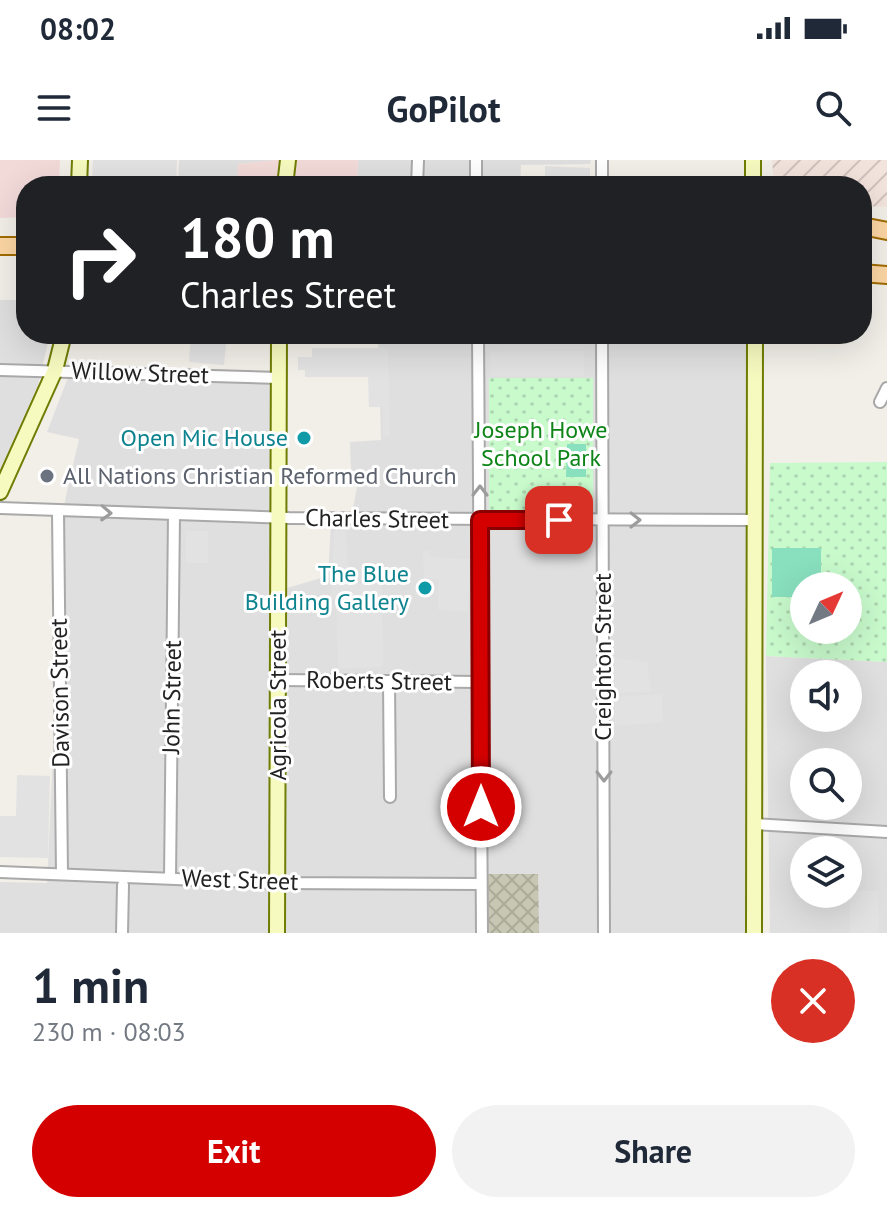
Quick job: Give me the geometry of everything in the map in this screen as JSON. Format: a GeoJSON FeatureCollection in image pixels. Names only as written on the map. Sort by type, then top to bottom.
{"type":"FeatureCollection","features":[{"type":"Feature","properties":{"kind":"main road"},"geometry":{"type":"LineString","coordinates":[[0,492],[55,370],[62,344]]}},
{"type":"Feature","properties":{"kind":"main road","name":"Agricola Street"},"geometry":{"type":"LineString","coordinates":[[277,933],[279,344]]}},
{"type":"Feature","properties":{"kind":"main road"},"geometry":{"type":"LineString","coordinates":[[754,933],[755,344]]}},
{"type":"Feature","properties":{"kind":"street"},"geometry":{"type":"LineString","coordinates":[[478,344],[482,933]]}},
{"type":"Feature","properties":{"kind":"street","name":"Creighton Street"},"geometry":{"type":"LineString","coordinates":[[602,344],[604,933]]}},
{"type":"Feature","properties":{"kind":"street","name":"Willow Street"},"geometry":{"type":"LineString","coordinates":[[0,370],[279,378]]}},
{"type":"Feature","properties":{"kind":"street"},"geometry":{"type":"LineString","coordinates":[[880,402],[887,388]]}},
{"type":"Feature","properties":{"kind":"street","name":"Charles Street"},"geometry":{"type":"LineString","coordinates":[[0,508],[277,517],[754,520]]}},
{"type":"Feature","properties":{"kind":"street","name":"Davison Street"},"geometry":{"type":"LineString","coordinates":[[58,512],[62,874]]}},
{"type":"Feature","properties":{"kind":"street","name":"John Street"},"geometry":{"type":"LineString","coordinates":[[170,878],[174,515]]}},
{"type":"Feature","properties":{"kind":"street","name":"Roberts Street"},"geometry":{"type":"LineString","coordinates":[[279,680],[480,682]]}},
{"type":"Feature","properties":{"kind":"street"},"geometry":{"type":"LineString","coordinates":[[389,681],[390,797]]}},
{"type":"Feature","properties":{"kind":"street"},"geometry":{"type":"LineString","coordinates":[[754,824],[887,832]]}},
{"type":"Feature","properties":{"kind":"street","name":"West Street"},"geometry":{"type":"LineString","coordinates":[[0,872],[277,883],[481,884]]}},
{"type":"Feature","properties":{"kind":"street"},"geometry":{"type":"LineString","coordinates":[[122,933],[123,885]]}},
{"type":"Feature","properties":{"kind":"shaded area"},"geometry":{"type":"Polygon","coordinates":[[[0,160],[60,160],[59,176],[16,176],[16,217],[0,218],[0,160]]]}},
{"type":"Feature","properties":{"kind":"shaded area"},"geometry":{"type":"Polygon","coordinates":[[[93,160],[177,160],[176,176],[92,176],[93,160]]]}},
{"type":"Feature","properties":{"kind":"shaded area"},"geometry":{"type":"Polygon","coordinates":[[[179,160],[277,160],[239,164],[238,176],[178,176],[179,160]]]}},
{"type":"Feature","properties":{"kind":"shaded area"},"geometry":{"type":"Polygon","coordinates":[[[277,160],[358,160],[357,176],[237,176],[238,164],[277,160]]]}},
{"type":"Feature","properties":{"kind":"shaded area"},"geometry":{"type":"Polygon","coordinates":[[[358,160],[591,160],[590,164],[521,165],[520,176],[357,176],[358,160]]]}},
{"type":"Feature","properties":{"kind":"shaded area"},"geometry":{"type":"Polygon","coordinates":[[[772,160],[887,160],[887,207],[872,206],[872,176],[773,176],[772,160]]]}},
{"type":"Feature","properties":{"kind":"shaded area"},"geometry":{"type":"Polygon","coordinates":[[[545,166],[590,168],[590,176],[545,176],[545,166]]]}},
{"type":"Feature","properties":{"kind":"shaded area"},"geometry":{"type":"Polygon","coordinates":[[[0,300],[16,300],[16,344],[48,344],[38,385],[0,469],[0,300]]]}},
{"type":"Feature","properties":{"kind":"shaded area"},"geometry":{"type":"Polygon","coordinates":[[[190,344],[226,344],[224,365],[189,362],[190,344]]]}},
{"type":"Feature","properties":{"kind":"shaded area"},"geometry":{"type":"Polygon","coordinates":[[[378,344],[757,344],[757,933],[0,933],[0,882],[47,883],[65,500],[79,439],[47,432],[72,367],[278,380],[280,590],[328,576],[331,523],[350,524],[358,482],[351,469],[350,442],[381,440],[378,344]]]}},
{"type":"Feature","properties":{"kind":"shaded area"},"geometry":{"type":"Polygon","coordinates":[[[312,348],[388,348],[390,436],[383,437],[383,407],[369,407],[368,377],[305,377],[305,370],[298,370],[298,357],[312,357],[312,348]]]}},
{"type":"Feature","properties":{"kind":"shaded area"},"geometry":{"type":"Polygon","coordinates":[[[584,351],[584,376],[491,376],[490,352],[584,351]]]}},
{"type":"Feature","properties":{"kind":"shaded area"},"geometry":{"type":"Polygon","coordinates":[[[186,531],[208,531],[208,563],[186,563],[186,531]]]}},
{"type":"Feature","properties":{"kind":"shaded area"},"geometry":{"type":"Polygon","coordinates":[[[334,531],[346,531],[349,584],[382,584],[383,667],[338,669],[336,599],[331,598],[334,531]]]}},
{"type":"Feature","properties":{"kind":"shaded area"},"geometry":{"type":"Polygon","coordinates":[[[423,551],[429,551],[430,557],[470,559],[468,612],[438,610],[439,580],[424,578],[423,551]]]}},
{"type":"Feature","properties":{"kind":"shaded area"},"geometry":{"type":"Polygon","coordinates":[[[766,656],[847,660],[790,660],[790,732],[862,732],[862,661],[887,662],[887,933],[770,933],[766,656]]]}},
{"type":"Feature","properties":{"kind":"shaded area"},"geometry":{"type":"Polygon","coordinates":[[[615,658],[647,662],[651,692],[615,693],[615,658]]]}},
{"type":"Feature","properties":{"kind":"shaded area"},"geometry":{"type":"Polygon","coordinates":[[[662,694],[663,722],[615,726],[615,697],[662,694]]]}},
{"type":"Feature","properties":{"kind":"shaded area"},"geometry":{"type":"Polygon","coordinates":[[[17,775],[50,776],[48,858],[0,857],[0,816],[16,816],[17,775]]]}},
{"type":"Feature","properties":{"kind":"shaded area"},"geometry":{"type":"Polygon","coordinates":[[[489,796],[513,796],[513,824],[526,824],[526,832],[520,832],[519,841],[489,841],[489,796]]]}},
{"type":"Feature","properties":{"kind":"shaded area"},"geometry":{"type":"Polygon","coordinates":[[[485,874],[538,874],[539,933],[485,933],[485,874]]]}},
{"type":"Feature","properties":{"kind":"shaded area"},"geometry":{"type":"Polygon","coordinates":[[[862,891],[878,891],[879,933],[850,933],[850,908],[862,908],[862,891]]]}},
{"type":"Feature","properties":{"kind":"green space","name":"Joseph Howe School Park"},"geometry":{"type":"Polygon","coordinates":[[[489,378],[593,378],[593,511],[489,511],[489,378]]]}},
{"type":"Feature","properties":{"kind":"green space"},"geometry":{"type":"Polygon","coordinates":[[[567,444],[586,444],[586,477],[566,477],[567,444]]]}},
{"type":"Feature","properties":{"kind":"green space"},"geometry":{"type":"Polygon","coordinates":[[[887,462],[887,662],[766,656],[770,463],[887,462]]]}},
{"type":"Feature","properties":{"kind":"green space"},"geometry":{"type":"Polygon","coordinates":[[[772,548],[821,548],[821,572],[790,572],[790,597],[772,597],[772,548]]]}},
{"type":"Feature","properties":{"kind":"place","name":"Open Mic House"},"geometry":{"type":"Point","coordinates":[304,438]}},
{"type":"Feature","properties":{"kind":"place","name":"All Nations Christian Reformed Church"},"geometry":{"type":"Point","coordinates":[47,476]}},
{"type":"Feature","properties":{"kind":"place","name":"The Blue Building Gallery"},"geometry":{"type":"Point","coordinates":[425,588]}},
{"type":"Feature","properties":{"kind":"route"},"geometry":{"type":"LineString","coordinates":[[481,807],[480,520],[559,520]]}}]}
